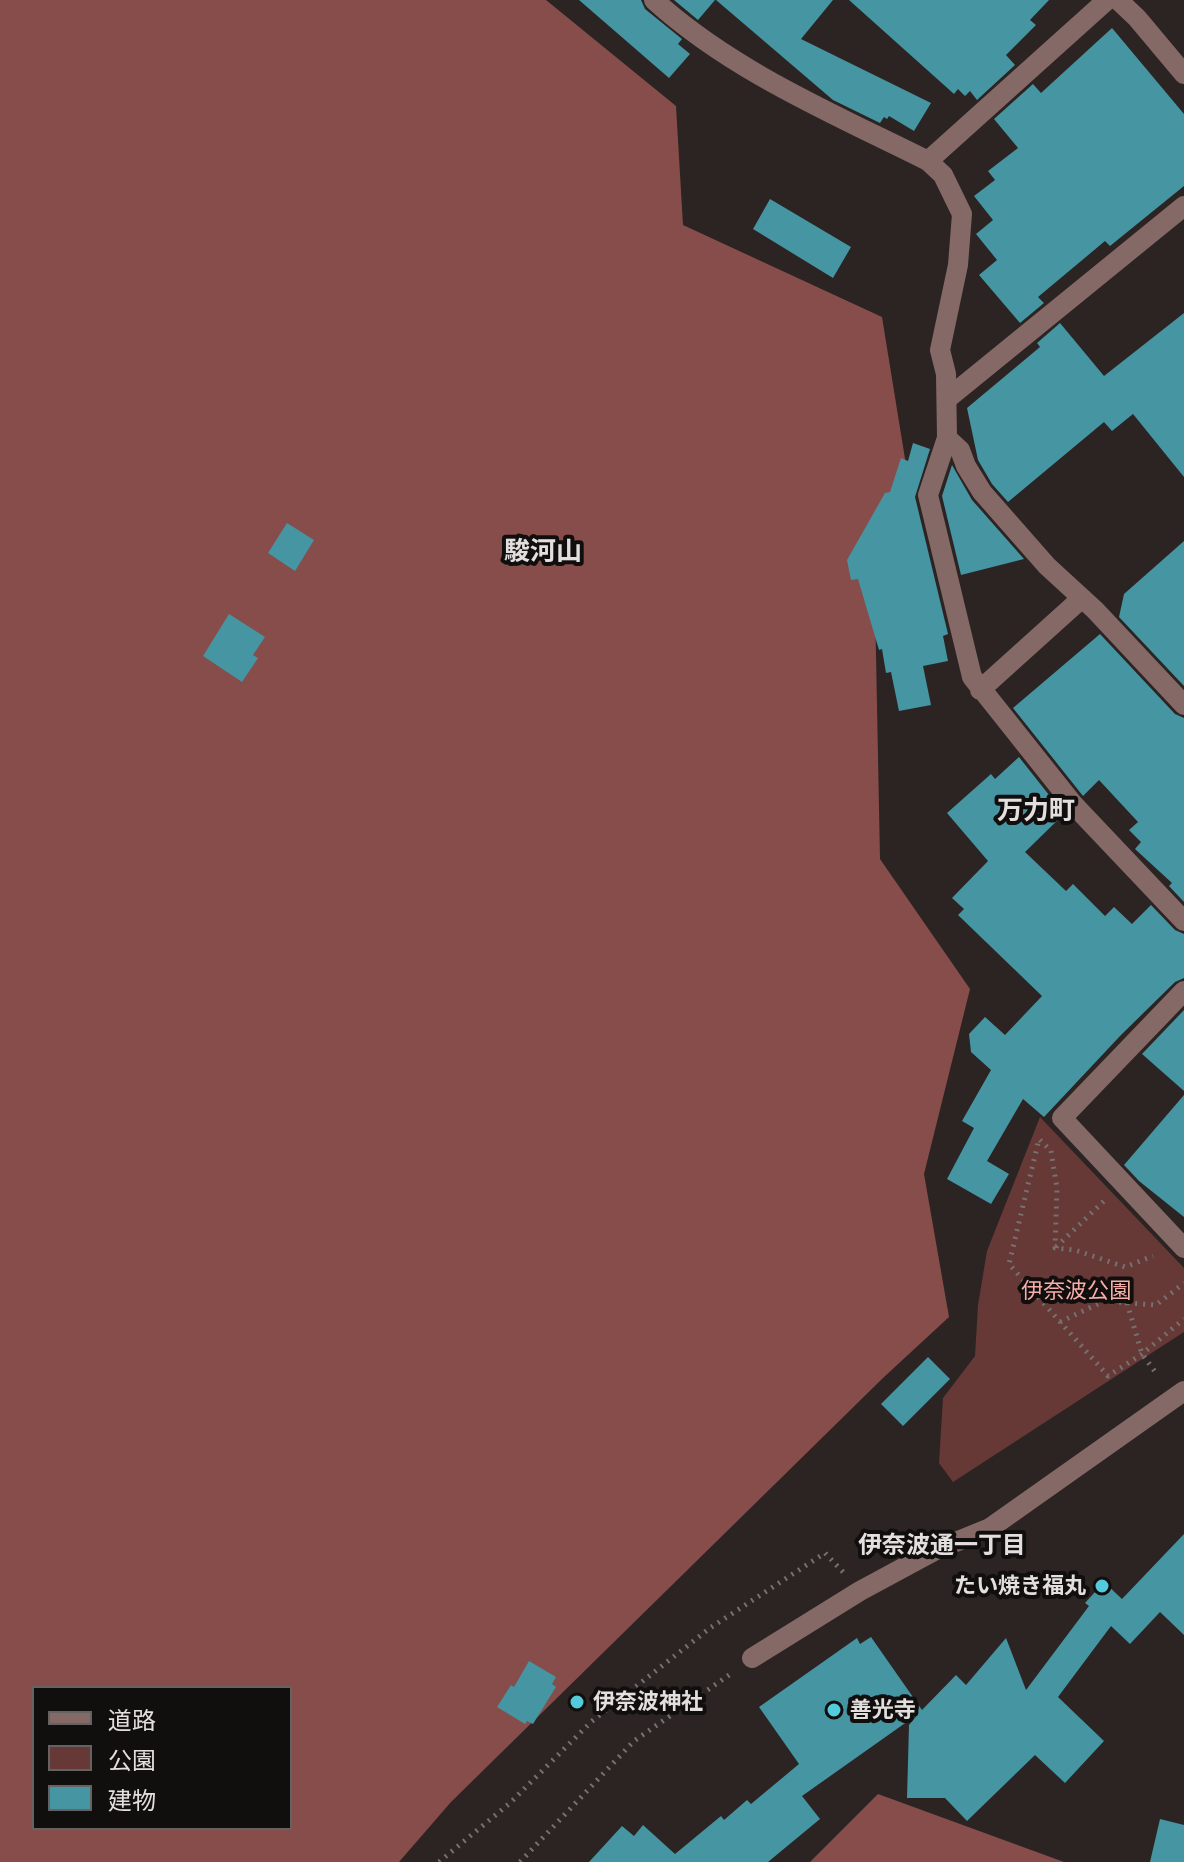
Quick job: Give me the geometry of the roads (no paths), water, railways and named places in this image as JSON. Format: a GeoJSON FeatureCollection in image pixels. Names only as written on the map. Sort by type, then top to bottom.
{"type":"FeatureCollection","features":[{"type":"Feature","properties":{"kind":"street"},"geometry":{"type":"LineString","coordinates":[[654,0],[707,42],[796,96],[928,161],[943,175],[962,214],[958,265],[940,350],[946,374],[947,438],[928,495],[972,677],[1073,804],[1184,921]]}},
{"type":"Feature","properties":{"kind":"street"},"geometry":{"type":"LineString","coordinates":[[928,161],[1107,0]]}},
{"type":"Feature","properties":{"kind":"street"},"geometry":{"type":"LineString","coordinates":[[1118,0],[1184,74]]}},
{"type":"Feature","properties":{"kind":"street"},"geometry":{"type":"LineString","coordinates":[[947,399],[1184,206]]}},
{"type":"Feature","properties":{"kind":"street"},"geometry":{"type":"LineString","coordinates":[[947,438],[960,450],[982,492],[1047,566],[1082,598],[1184,705]]}},
{"type":"Feature","properties":{"kind":"street"},"geometry":{"type":"LineString","coordinates":[[980,690],[1082,598]]}},
{"type":"Feature","properties":{"kind":"street"},"geometry":{"type":"LineString","coordinates":[[1184,991],[1062,1118],[1184,1248]]}},
{"type":"Feature","properties":{"kind":"street"},"geometry":{"type":"LineString","coordinates":[[752,1658],[860,1591],[936,1550],[990,1528],[1184,1391]]}},
{"type":"Feature","properties":{"kind":"place","name":"たい焼き福丸"},"geometry":{"type":"Point","coordinates":[1102,1586]}},
{"type":"Feature","properties":{"kind":"place","name":"伊奈波神社"},"geometry":{"type":"Point","coordinates":[577,1702]}},
{"type":"Feature","properties":{"kind":"place","name":"善光寺"},"geometry":{"type":"Point","coordinates":[834,1710]}},
{"type":"Feature","properties":{"kind":"district","name":"駿河山"},"geometry":{"type":"Point","coordinates":[543,551]}},
{"type":"Feature","properties":{"kind":"district","name":"万力町"},"geometry":{"type":"Point","coordinates":[1036,810]}},
{"type":"Feature","properties":{"kind":"district","name":"伊奈波通一丁目"},"geometry":{"type":"Point","coordinates":[942,1545]}},
{"type":"Feature","properties":{"kind":"park label","name":"伊奈波公園"},"geometry":{"type":"Point","coordinates":[1076,1291]}}]}
